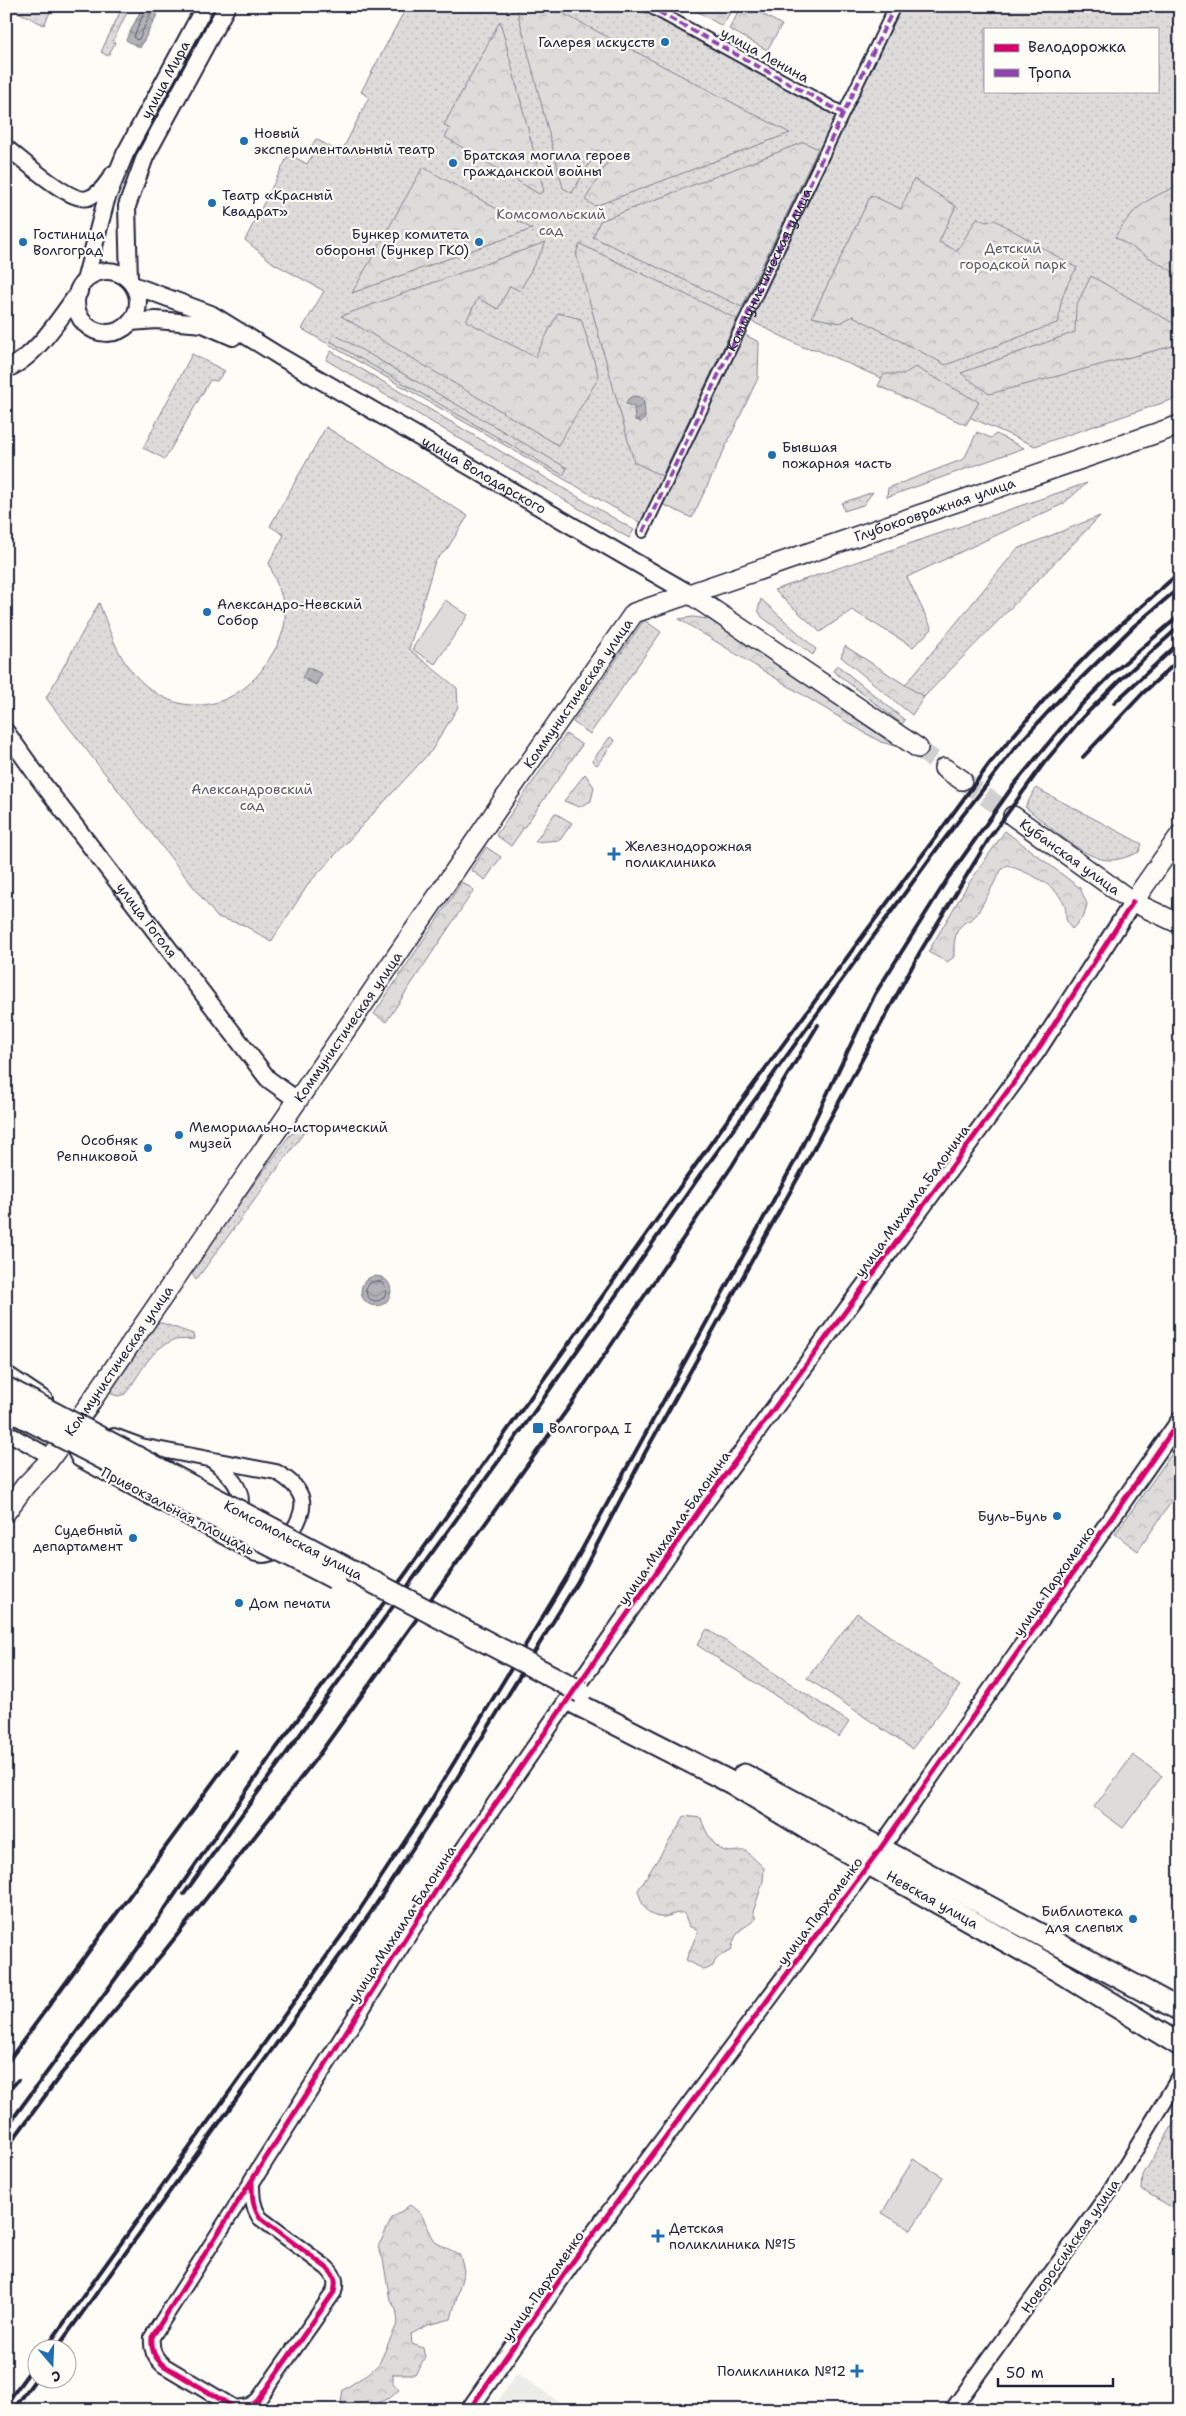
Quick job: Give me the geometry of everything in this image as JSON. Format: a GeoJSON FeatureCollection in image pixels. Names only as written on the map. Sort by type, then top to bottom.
{"type":"FeatureCollection","features":[{"type":"Feature","properties":{"kind":"main road","name":"Глубокоовражная улица"},"geometry":{"type":"LineString","coordinates":[[690,594],[1180,425]]}},
{"type":"Feature","properties":{"kind":"main road"},"geometry":{"type":"LineString","coordinates":[[690,594],[918,748]]}},
{"type":"Feature","properties":{"kind":"main road","name":"Коммунистическая улица"},"geometry":{"type":"LineString","coordinates":[[6,1512],[25,1486],[49,1460],[74,1425],[634,614],[690,594]]}},
{"type":"Feature","properties":{"kind":"main road"},"geometry":{"type":"LineString","coordinates":[[944,768],[962,780]]}},
{"type":"Feature","properties":{"kind":"main road","name":"Кубанская улица"},"geometry":{"type":"LineString","coordinates":[[1013,816],[1133,902],[1180,924]]}},
{"type":"Feature","properties":{"kind":"main road","name":"улица Михаила Балонина"},"geometry":{"type":"LineString","coordinates":[[1133,902],[1180,835]]}},
{"type":"Feature","properties":{"kind":"main road","name":"Комсомольская улица"},"geometry":{"type":"LineString","coordinates":[[6,1388],[578,1697]]}},
{"type":"Feature","properties":{"kind":"main road","name":"Комсомольская улица"},"geometry":{"type":"LineString","coordinates":[[6,1408],[578,1697]]}},
{"type":"Feature","properties":{"kind":"main road","name":"Невская улица"},"geometry":{"type":"LineString","coordinates":[[578,1697],[732,1783],[1180,2010]]}},
{"type":"Feature","properties":{"kind":"main road","name":"Невская улица"},"geometry":{"type":"LineString","coordinates":[[875,1856],[1047,1964],[1164,2033],[1180,2045]]}},
{"type":"Feature","properties":{"kind":"street","name":"улица Мира"},"geometry":{"type":"LineString","coordinates":[[82,286],[106,200],[125,154],[205,6]]}},
{"type":"Feature","properties":{"kind":"street"},"geometry":{"type":"LineString","coordinates":[[82,286],[77,308],[81,317],[90,327],[108,333],[121,330],[131,322],[138,308],[137,292],[131,282],[127,206],[145,157],[227,6]]}},
{"type":"Feature","properties":{"kind":"street","name":"улица Ленина"},"geometry":{"type":"LineString","coordinates":[[648,6],[843,113]]}},
{"type":"Feature","properties":{"kind":"street","name":"Коммунистическая улица"},"geometry":{"type":"LineString","coordinates":[[643,532],[895,6]]}},
{"type":"Feature","properties":{"kind":"street"},"geometry":{"type":"LineString","coordinates":[[6,147],[71,196],[87,199],[98,193],[125,154]]}},
{"type":"Feature","properties":{"kind":"street"},"geometry":{"type":"LineString","coordinates":[[6,369],[22,361],[52,327],[82,286],[99,272],[107,271],[115,272],[131,282],[211,314],[279,356]]}},
{"type":"Feature","properties":{"kind":"street"},"geometry":{"type":"LineString","coordinates":[[131,322],[170,321],[203,324],[279,356]]}},
{"type":"Feature","properties":{"kind":"street","name":"улица Володарского"},"geometry":{"type":"LineString","coordinates":[[279,356],[690,594]]}},
{"type":"Feature","properties":{"kind":"street","name":"улица Гоголя"},"geometry":{"type":"LineString","coordinates":[[6,732],[43,784],[268,1079],[297,1100]]}},
{"type":"Feature","properties":{"kind":"street","name":"улица Михаила Балонина"},"geometry":{"type":"LineString","coordinates":[[252,2181],[444,1878],[703,1505],[1037,1051],[1133,902]]}},
{"type":"Feature","properties":{"kind":"street","name":"Привокзальная площадь"},"geometry":{"type":"LineString","coordinates":[[6,1374],[74,1425],[90,1427],[141,1446],[276,1472],[284,1476],[298,1491],[302,1502],[300,1515],[284,1543],[272,1553],[265,1555],[256,1554],[78,1459]]}},
{"type":"Feature","properties":{"kind":"street","name":"улица Пархоменко"},"geometry":{"type":"LineString","coordinates":[[469,2410],[572,2264],[875,1856],[1180,1420]]}},
{"type":"Feature","properties":{"kind":"street"},"geometry":{"type":"LineString","coordinates":[[74,1425],[70,1442],[78,1459]]}},
{"type":"Feature","properties":{"kind":"street"},"geometry":{"type":"LineString","coordinates":[[6,1432],[49,1460],[66,1456],[78,1459]]}},
{"type":"Feature","properties":{"kind":"street"},"geometry":{"type":"LineString","coordinates":[[209,1529],[222,1529],[233,1519],[240,1505],[237,1484],[223,1469],[210,1460]]}},
{"type":"Feature","properties":{"kind":"street","name":"Новороссийская улица"},"geometry":{"type":"LineString","coordinates":[[952,2410],[1112,2190],[1180,2076]]}},
{"type":"Feature","properties":{"kind":"street"},"geometry":{"type":"LineString","coordinates":[[252,2181],[254,2210],[260,2218],[327,2268],[334,2274],[337,2283],[334,2292],[258,2400],[249,2406],[235,2408],[163,2365],[156,2359],[151,2347],[152,2337],[252,2181]]}},
{"type":"Feature","properties":{"kind":"shaded area"},"geometry":{"type":"Polygon","coordinates":[[[517,2373],[571,2410],[492,2410],[517,2373]]]}},
{"type":"Feature","properties":{"kind":"green space"},"geometry":{"type":"Polygon","coordinates":[[[16,6],[53,6],[44,25],[14,10],[16,6]]]}},
{"type":"Feature","properties":{"kind":"green space"},"geometry":{"type":"Polygon","coordinates":[[[123,6],[130,6],[108,56],[101,52],[123,6]]]}},
{"type":"Feature","properties":{"kind":"green space"},"geometry":{"type":"Polygon","coordinates":[[[407,6],[648,6],[843,113],[896,6],[1180,6],[1180,397],[1035,446],[815,349],[805,348],[745,318],[646,526],[302,329],[324,291],[273,263],[245,240],[289,154],[307,164],[315,151],[310,148],[316,139],[341,153],[369,97],[361,92],[407,6]]]}},
{"type":"Feature","properties":{"kind":"green space"},"geometry":{"type":"Polygon","coordinates":[[[516,6],[549,6],[790,133],[595,206],[585,200],[610,158],[597,150],[572,193],[563,188],[516,6]]]}},
{"type":"Feature","properties":{"kind":"green space"},"geometry":{"type":"Polygon","coordinates":[[[688,6],[734,6],[722,26],[688,6]]]}},
{"type":"Feature","properties":{"kind":"green space"},"geometry":{"type":"Polygon","coordinates":[[[742,6],[748,6],[782,25],[767,50],[729,29],[742,6]]]}},
{"type":"Feature","properties":{"kind":"green space"},"geometry":{"type":"Polygon","coordinates":[[[500,21],[544,191],[539,194],[445,137],[450,129],[444,125],[500,21]]]}},
{"type":"Feature","properties":{"kind":"green space"},"geometry":{"type":"Polygon","coordinates":[[[804,142],[818,149],[742,307],[593,237],[600,221],[804,142]]]}},
{"type":"Feature","properties":{"kind":"green space"},"geometry":{"type":"Polygon","coordinates":[[[423,167],[532,229],[352,293],[423,167]]]}},
{"type":"Feature","properties":{"kind":"green space","name":"Детский городской парк"},"geometry":{"type":"Polygon","coordinates":[[[914,179],[956,206],[939,242],[957,251],[977,218],[986,222],[995,220],[1077,268],[1064,294],[1060,307],[1059,322],[946,365],[853,316],[840,323],[812,317],[871,195],[901,209],[914,179]]]}},
{"type":"Feature","properties":{"kind":"green space"},"geometry":{"type":"Polygon","coordinates":[[[1180,185],[1180,276],[1115,237],[1122,226],[1142,205],[1150,199],[1180,185]]]}},
{"type":"Feature","properties":{"kind":"green space"},"geometry":{"type":"Polygon","coordinates":[[[546,242],[520,291],[510,286],[498,309],[478,298],[466,321],[535,357],[558,313],[581,319],[599,377],[558,445],[341,316],[546,242]]]}},
{"type":"Feature","properties":{"kind":"green space"},"geometry":{"type":"Polygon","coordinates":[[[580,244],[737,319],[662,476],[634,462],[576,253],[580,244]]]}},
{"type":"Feature","properties":{"kind":"green space"},"geometry":{"type":"Polygon","coordinates":[[[1091,276],[1180,327],[1180,344],[989,394],[961,373],[1075,332],[1076,306],[1091,276]]]}},
{"type":"Feature","properties":{"kind":"green space"},"geometry":{"type":"Polygon","coordinates":[[[334,334],[567,468],[563,475],[330,341],[334,334]]]}},
{"type":"Feature","properties":{"kind":"green space"},"geometry":{"type":"Polygon","coordinates":[[[743,334],[759,342],[758,378],[692,518],[662,504],[743,334]]]}},
{"type":"Feature","properties":{"kind":"green space"},"geometry":{"type":"Polygon","coordinates":[[[331,351],[634,530],[629,538],[326,360],[331,351]]]}},
{"type":"Feature","properties":{"kind":"green space"},"geometry":{"type":"Polygon","coordinates":[[[192,354],[225,371],[217,381],[210,380],[165,459],[143,448],[192,354]]]}},
{"type":"Feature","properties":{"kind":"green space"},"geometry":{"type":"Polygon","coordinates":[[[915,367],[979,402],[966,425],[878,386],[884,374],[904,374],[915,367]]]}},
{"type":"Feature","properties":{"kind":"green space","name":"Александровский сад"},"geometry":{"type":"Polygon","coordinates":[[[326,427],[468,516],[447,549],[435,561],[409,649],[457,688],[458,707],[432,750],[309,883],[271,942],[244,925],[217,917],[46,698],[99,603],[122,658],[134,674],[151,690],[170,700],[189,705],[207,704],[226,699],[243,689],[258,675],[278,644],[285,621],[284,606],[269,563],[284,535],[270,526],[326,427]]]}},
{"type":"Feature","properties":{"kind":"green space"},"geometry":{"type":"Polygon","coordinates":[[[977,432],[991,438],[996,434],[1024,448],[887,497],[888,488],[964,459],[977,432]]]}},
{"type":"Feature","properties":{"kind":"green space"},"geometry":{"type":"Polygon","coordinates":[[[1087,483],[1063,504],[907,577],[932,629],[913,647],[852,610],[820,632],[774,590],[1087,483]]]}},
{"type":"Feature","properties":{"kind":"green space"},"geometry":{"type":"Polygon","coordinates":[[[873,492],[863,505],[844,511],[842,503],[873,492]]]}},
{"type":"Feature","properties":{"kind":"green space"},"geometry":{"type":"Polygon","coordinates":[[[1100,516],[924,697],[905,685],[1017,549],[1100,516]]]}},
{"type":"Feature","properties":{"kind":"green space"},"geometry":{"type":"Polygon","coordinates":[[[761,599],[816,649],[813,655],[762,617],[758,610],[761,599]]]}},
{"type":"Feature","properties":{"kind":"green space"},"geometry":{"type":"Polygon","coordinates":[[[445,600],[468,615],[435,664],[412,649],[445,600]]]}},
{"type":"Feature","properties":{"kind":"green space"},"geometry":{"type":"Polygon","coordinates":[[[693,617],[715,620],[895,746],[881,742],[865,733],[679,619],[693,617]]]}},
{"type":"Feature","properties":{"kind":"green space"},"geometry":{"type":"Polygon","coordinates":[[[644,620],[661,632],[590,734],[573,722],[644,620]]]}},
{"type":"Feature","properties":{"kind":"green space"},"geometry":{"type":"Polygon","coordinates":[[[845,646],[924,697],[912,715],[841,657],[845,646]]]}},
{"type":"Feature","properties":{"kind":"green space"},"geometry":{"type":"Polygon","coordinates":[[[837,665],[905,720],[902,724],[833,671],[837,665]]]}},
{"type":"Feature","properties":{"kind":"green space"},"geometry":{"type":"Polygon","coordinates":[[[566,734],[582,745],[511,846],[496,835],[566,734]]]}},
{"type":"Feature","properties":{"kind":"green space"},"geometry":{"type":"Polygon","coordinates":[[[610,737],[615,741],[597,765],[592,761],[610,737]]]}},
{"type":"Feature","properties":{"kind":"green space"},"geometry":{"type":"Polygon","coordinates":[[[585,774],[594,787],[591,801],[579,807],[564,801],[585,774]]]}},
{"type":"Feature","properties":{"kind":"green space"},"geometry":{"type":"Polygon","coordinates":[[[1036,788],[1142,844],[1139,852],[1121,859],[1109,860],[1088,854],[1054,831],[1025,807],[1036,788]]]}},
{"type":"Feature","properties":{"kind":"green space"},"geometry":{"type":"Polygon","coordinates":[[[555,813],[572,823],[560,840],[535,842],[555,813]]]}},
{"type":"Feature","properties":{"kind":"green space"},"geometry":{"type":"Polygon","coordinates":[[[1005,831],[1080,888],[1087,904],[1084,916],[1072,929],[1067,921],[1063,901],[1052,888],[1030,874],[1007,865],[1002,869],[977,914],[960,926],[955,939],[954,957],[947,962],[928,952],[967,886],[1005,831]]]}},
{"type":"Feature","properties":{"kind":"green space"},"geometry":{"type":"Polygon","coordinates":[[[486,847],[501,857],[485,880],[471,870],[486,847]]]}},
{"type":"Feature","properties":{"kind":"green space"},"geometry":{"type":"Polygon","coordinates":[[[462,882],[474,890],[386,1022],[374,1014],[462,882]]]}},
{"type":"Feature","properties":{"kind":"green space"},"geometry":{"type":"Polygon","coordinates":[[[300,1130],[305,1131],[196,1280],[191,1272],[192,1268],[290,1135],[300,1130]]]}},
{"type":"Feature","properties":{"kind":"green space"},"geometry":{"type":"Polygon","coordinates":[[[156,1323],[162,1323],[193,1334],[194,1339],[175,1340],[166,1344],[152,1355],[125,1394],[118,1396],[108,1393],[156,1323]]]}},
{"type":"Feature","properties":{"kind":"green space"},"geometry":{"type":"Polygon","coordinates":[[[1180,1442],[1180,1489],[1138,1551],[1115,1534],[1180,1442]]]}},
{"type":"Feature","properties":{"kind":"green space"},"geometry":{"type":"Polygon","coordinates":[[[857,1613],[960,1686],[912,1749],[807,1678],[857,1613]]]}},
{"type":"Feature","properties":{"kind":"green space"},"geometry":{"type":"Polygon","coordinates":[[[707,1629],[849,1722],[839,1737],[697,1645],[707,1629]]]}},
{"type":"Feature","properties":{"kind":"green space"},"geometry":{"type":"Polygon","coordinates":[[[1133,1755],[1162,1776],[1123,1828],[1094,1807],[1133,1755]]]}},
{"type":"Feature","properties":{"kind":"green space"},"geometry":{"type":"Polygon","coordinates":[[[684,1816],[701,1818],[704,1827],[717,1846],[727,1852],[746,1851],[764,1868],[763,1882],[753,1912],[756,1919],[737,1934],[731,1951],[720,1956],[713,1966],[705,1970],[686,1960],[698,1931],[689,1926],[684,1913],[664,1917],[653,1915],[643,1904],[638,1890],[684,1816]]]}},
{"type":"Feature","properties":{"kind":"green space"},"geometry":{"type":"Polygon","coordinates":[[[1180,2113],[1180,2151],[1173,2163],[1180,2184],[1180,2212],[1142,2190],[1143,2175],[1180,2113]]]}},
{"type":"Feature","properties":{"kind":"green space"},"geometry":{"type":"Polygon","coordinates":[[[913,2159],[943,2177],[911,2230],[882,2213],[913,2159]]]}},
{"type":"Feature","properties":{"kind":"green space"},"geometry":{"type":"Polygon","coordinates":[[[410,2205],[421,2214],[435,2242],[460,2255],[464,2271],[451,2319],[428,2325],[411,2334],[412,2344],[423,2348],[425,2358],[415,2374],[393,2374],[393,2383],[399,2390],[391,2397],[380,2402],[379,2410],[345,2410],[341,2401],[343,2390],[379,2364],[398,2322],[396,2309],[390,2300],[383,2259],[378,2247],[392,2218],[410,2205]]]}},
{"type":"Feature","properties":{"kind":"water"},"geometry":{"type":"Polygon","coordinates":[[[143,6],[155,6],[160,9],[140,48],[126,40],[143,6]]]}},
{"type":"Feature","properties":{"kind":"water"},"geometry":{"type":"Polygon","coordinates":[[[633,396],[640,397],[644,401],[645,418],[641,422],[635,420],[634,407],[626,404],[628,399],[633,396]]]}},
{"type":"Feature","properties":{"kind":"water"},"geometry":{"type":"Polygon","coordinates":[[[308,667],[322,674],[316,685],[302,678],[308,667]]]}},
{"type":"Feature","properties":{"kind":"water"},"geometry":{"type":"Polygon","coordinates":[[[376,1276],[387,1280],[391,1291],[387,1302],[376,1306],[365,1302],[361,1291],[365,1280],[376,1276]]]}},
{"type":"Feature","properties":{"kind":"tunnel"},"geometry":{"type":"LineString","coordinates":[[918,748],[944,768]]}},
{"type":"Feature","properties":{"kind":"tunnel"},"geometry":{"type":"LineString","coordinates":[[962,780],[1013,816]]}},
{"type":"Feature","properties":{"kind":"railway"},"geometry":{"type":"LineString","coordinates":[[6,2128],[138,1948],[272,1754],[406,1573],[726,1122],[990,763],[1050,693],[1090,652],[1180,572]]}},
{"type":"Feature","properties":{"kind":"railway"},"geometry":{"type":"LineString","coordinates":[[184,1894],[527,1422],[706,1167],[939,846],[1015,748],[1059,700],[1134,626],[1180,587]]}},
{"type":"Feature","properties":{"kind":"railway"},"geometry":{"type":"LineString","coordinates":[[53,2338],[359,1911],[424,1812],[568,1575],[796,1159],[875,994],[948,878],[1013,786],[1075,711],[1114,672],[1180,615]]}},
{"type":"Feature","properties":{"kind":"railway"},"geometry":{"type":"LineString","coordinates":[[64,2338],[369,1915],[432,1819],[578,1581],[646,1451],[805,1165],[920,952],[990,837],[1044,763],[1082,718],[1120,680],[1180,626]]}},
{"type":"Feature","properties":{"kind":"railway"},"geometry":{"type":"LineString","coordinates":[[1114,703],[1180,642]]}},
{"type":"Feature","properties":{"kind":"railway"},"geometry":{"type":"LineString","coordinates":[[1083,757],[1143,693],[1180,659]]}},
{"type":"Feature","properties":{"kind":"railway"},"geometry":{"type":"LineString","coordinates":[[6,2149],[62,2073],[163,1953],[318,1756],[572,1403],[732,1166],[818,1025]]}},
{"type":"Feature","properties":{"kind":"railway"},"geometry":{"type":"LineString","coordinates":[[6,2064],[236,1751]]}},
{"type":"Feature","properties":{"kind":"railway"},"geometry":{"type":"LineString","coordinates":[[6,2094],[18,2080]]}},
{"type":"Feature","properties":{"kind":"railway"},"geometry":{"type":"LineString","coordinates":[[6,2404],[28,2374]]}},
{"type":"Feature","properties":{"kind":"railway"},"geometry":{"type":"LineString","coordinates":[[13,2410],[29,2388]]}},
{"type":"Feature","properties":{"kind":"marked path"},"geometry":{"type":"LineString","coordinates":[[648,6],[843,113]]}},
{"type":"Feature","properties":{"kind":"marked path"},"geometry":{"type":"LineString","coordinates":[[643,532],[895,6]]}},
{"type":"Feature","properties":{"kind":"cycle path"},"geometry":{"type":"LineString","coordinates":[[252,2181],[253,2201],[260,2218],[327,2268],[334,2276],[335,2285],[334,2292],[258,2400],[249,2406],[235,2408],[163,2365],[154,2353],[152,2337],[444,1878],[703,1505],[1037,1051],[1133,902]]}},
{"type":"Feature","properties":{"kind":"cycle path"},"geometry":{"type":"LineString","coordinates":[[469,2410],[571,2264],[880,1849],[1180,1420]]}},
{"type":"Feature","properties":{"kind":"place","name":"Галерея искусств"},"geometry":{"type":"Point","coordinates":[665,42]}},
{"type":"Feature","properties":{"kind":"place","name":"Новый экспериментальный театр"},"geometry":{"type":"Point","coordinates":[244,141]}},
{"type":"Feature","properties":{"kind":"place","name":"Братская могила героев гражданской войны"},"geometry":{"type":"Point","coordinates":[453,163]}},
{"type":"Feature","properties":{"kind":"place","name":"Театр «Красный Квадрат»"},"geometry":{"type":"Point","coordinates":[212,203]}},
{"type":"Feature","properties":{"kind":"place","name":"Гостиница Волгоград"},"geometry":{"type":"Point","coordinates":[23,242]}},
{"type":"Feature","properties":{"kind":"place","name":"Бункер комитета обороны (Бункер ГКО)"},"geometry":{"type":"Point","coordinates":[479,242]}},
{"type":"Feature","properties":{"kind":"place","name":"Бывшая пожарная часть"},"geometry":{"type":"Point","coordinates":[772,455]}},
{"type":"Feature","properties":{"kind":"place","name":"Александро-Невский Собор"},"geometry":{"type":"Point","coordinates":[207,612]}},
{"type":"Feature","properties":{"kind":"place","name":"Железнодорожная поликлиника"},"geometry":{"type":"Point","coordinates":[614,854]}},
{"type":"Feature","properties":{"kind":"place","name":"Мемориально-исторический музей"},"geometry":{"type":"Point","coordinates":[179,1135]}},
{"type":"Feature","properties":{"kind":"place","name":"Особняк Репниковой"},"geometry":{"type":"Point","coordinates":[148,1148]}},
{"type":"Feature","properties":{"kind":"place","name":"Волгоград I"},"geometry":{"type":"Point","coordinates":[538,1428]}},
{"type":"Feature","properties":{"kind":"place","name":"Буль-Буль"},"geometry":{"type":"Point","coordinates":[1057,1516]}},
{"type":"Feature","properties":{"kind":"place","name":"Судебный департамент"},"geometry":{"type":"Point","coordinates":[133,1538]}},
{"type":"Feature","properties":{"kind":"place","name":"Дом печати"},"geometry":{"type":"Point","coordinates":[239,1603]}},
{"type":"Feature","properties":{"kind":"place","name":"Библиотека для слепых"},"geometry":{"type":"Point","coordinates":[1133,1919]}},
{"type":"Feature","properties":{"kind":"place","name":"Детская поликлиника №15"},"geometry":{"type":"Point","coordinates":[658,2236]}},
{"type":"Feature","properties":{"kind":"place","name":"Поликлиника №12"},"geometry":{"type":"Point","coordinates":[857,2371]}},
{"type":"Feature","properties":{"kind":"park label","name":"Комсомольский сад"},"geometry":{"type":"Point","coordinates":[551,222]}}]}
